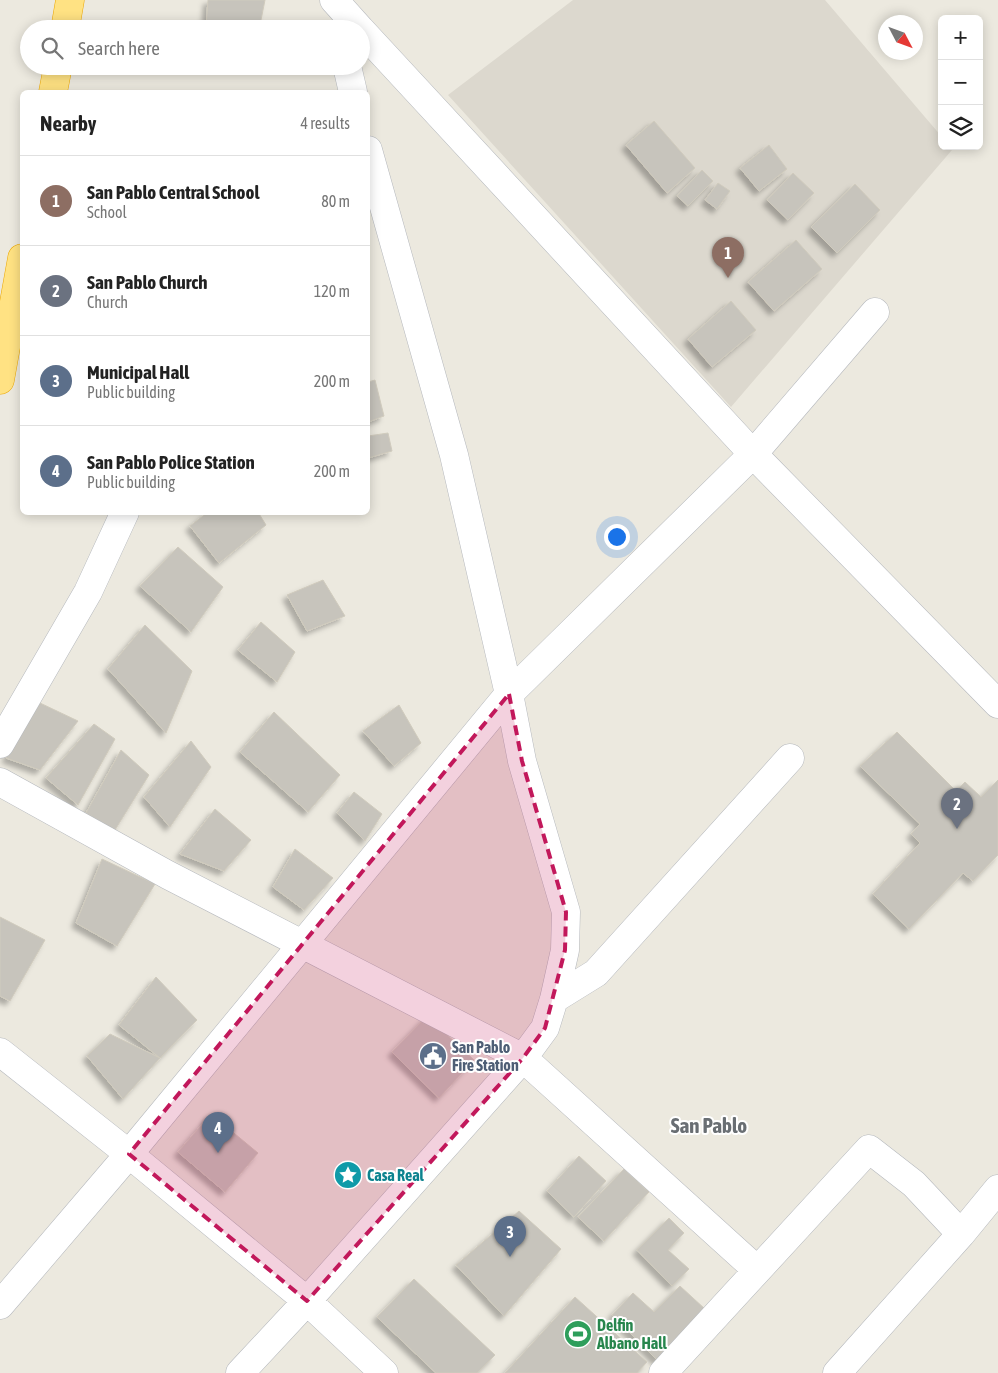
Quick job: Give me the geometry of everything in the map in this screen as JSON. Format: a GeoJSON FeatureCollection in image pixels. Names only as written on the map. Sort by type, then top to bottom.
{"type":"FeatureCollection","features":[{"type":"Feature","properties":{"kind":"highway"},"geometry":{"type":"LineString","coordinates":[[67,20],[70,0]]}},
{"type":"Feature","properties":{"kind":"highway"},"geometry":{"type":"LineString","coordinates":[[53,90],[56,75]]}},
{"type":"Feature","properties":{"kind":"highway"},"geometry":{"type":"LineString","coordinates":[[0,380],[20,269]]}},
{"type":"Feature","properties":{"kind":"street"},"geometry":{"type":"LineString","coordinates":[[334,0],[338,20]]}},
{"type":"Feature","properties":{"kind":"street"},"geometry":{"type":"LineString","coordinates":[[334,0],[353,20]]}},
{"type":"Feature","properties":{"kind":"street"},"geometry":{"type":"LineString","coordinates":[[370,39],[753,454],[998,704]]}},
{"type":"Feature","properties":{"kind":"street"},"geometry":{"type":"LineString","coordinates":[[350,75],[353,90]]}},
{"type":"Feature","properties":{"kind":"street"},"geometry":{"type":"LineString","coordinates":[[240,1373],[307,1301],[523,1058],[544,1028],[554,999],[565,950],[566,912],[522,761],[509,694],[454,455],[370,157]]}},
{"type":"Feature","properties":{"kind":"street"},"geometry":{"type":"LineString","coordinates":[[0,1305],[129,1154],[509,694],[753,454],[875,312]]}},
{"type":"Feature","properties":{"kind":"street"},"geometry":{"type":"LineString","coordinates":[[0,744],[88,592],[124,515]]}},
{"type":"Feature","properties":{"kind":"street"},"geometry":{"type":"LineString","coordinates":[[554,999],[596,973],[790,758]]}},
{"type":"Feature","properties":{"kind":"street"},"geometry":{"type":"LineString","coordinates":[[0,782],[168,875],[523,1058],[757,1270]]}},
{"type":"Feature","properties":{"kind":"street"},"geometry":{"type":"LineString","coordinates":[[0,1052],[129,1154],[307,1301],[384,1373]]}},
{"type":"Feature","properties":{"kind":"street"},"geometry":{"type":"LineString","coordinates":[[663,1373],[869,1149],[914,1184],[961,1234]]}},
{"type":"Feature","properties":{"kind":"street"},"geometry":{"type":"LineString","coordinates":[[837,1373],[961,1234],[998,1189]]}},
{"type":"Feature","properties":{"kind":"highlighted area"},"geometry":{"type":"Polygon","coordinates":[[[509,694],[522,761],[566,912],[565,950],[545,1028],[523,1058],[307,1301],[129,1154],[509,694]]]}},
{"type":"Feature","properties":{"kind":"shaded area"},"geometry":{"type":"Polygon","coordinates":[[[573,0],[825,0],[938,132],[938,150],[952,150],[731,407],[448,95],[573,0]]]}},
{"type":"Feature","properties":{"kind":"building"},"geometry":{"type":"Polygon","coordinates":[[[208,0],[265,0],[261,20],[207,20],[208,0]]]}},
{"type":"Feature","properties":{"kind":"building"},"geometry":{"type":"Polygon","coordinates":[[[654,121],[695,168],[667,193],[626,145],[654,121]]]}},
{"type":"Feature","properties":{"kind":"building"},"geometry":{"type":"Polygon","coordinates":[[[769,145],[787,169],[759,191],[740,168],[769,145]]]}},
{"type":"Feature","properties":{"kind":"building"},"geometry":{"type":"Polygon","coordinates":[[[702,170],[713,181],[688,206],[677,196],[702,170]]]}},
{"type":"Feature","properties":{"kind":"building"},"geometry":{"type":"Polygon","coordinates":[[[793,173],[814,193],[788,220],[767,200],[793,173]]]}},
{"type":"Feature","properties":{"kind":"building"},"geometry":{"type":"Polygon","coordinates":[[[718,183],[730,191],[717,209],[705,200],[718,183]]]}},
{"type":"Feature","properties":{"kind":"building"},"geometry":{"type":"Polygon","coordinates":[[[855,184],[880,210],[837,253],[811,227],[855,184]]]}},
{"type":"Feature","properties":{"kind":"building"},"geometry":{"type":"Polygon","coordinates":[[[796,240],[822,269],[774,311],[748,282],[796,240]]]}},
{"type":"Feature","properties":{"kind":"building"},"geometry":{"type":"Polygon","coordinates":[[[731,301],[756,330],[712,367],[688,339],[731,301]]]}},
{"type":"Feature","properties":{"kind":"building"},"geometry":{"type":"Polygon","coordinates":[[[375,380],[384,416],[370,421],[370,381],[375,380]]]}},
{"type":"Feature","properties":{"kind":"building"},"geometry":{"type":"Polygon","coordinates":[[[388,433],[392,451],[370,457],[370,436],[388,433]]]}},
{"type":"Feature","properties":{"kind":"building"},"geometry":{"type":"Polygon","coordinates":[[[204,515],[260,515],[266,525],[219,563],[190,526],[204,515]]]}},
{"type":"Feature","properties":{"kind":"building"},"geometry":{"type":"Polygon","coordinates":[[[178,547],[223,587],[191,632],[140,586],[178,547]]]}},
{"type":"Feature","properties":{"kind":"building"},"geometry":{"type":"Polygon","coordinates":[[[323,580],[345,616],[307,631],[287,595],[323,580]]]}},
{"type":"Feature","properties":{"kind":"building"},"geometry":{"type":"Polygon","coordinates":[[[261,622],[295,652],[277,682],[238,650],[261,622]]]}},
{"type":"Feature","properties":{"kind":"building"},"geometry":{"type":"Polygon","coordinates":[[[145,625],[192,671],[166,733],[108,669],[145,625]]]}},
{"type":"Feature","properties":{"kind":"building"},"geometry":{"type":"Polygon","coordinates":[[[40,703],[78,721],[40,770],[6,758],[40,703]]]}},
{"type":"Feature","properties":{"kind":"building"},"geometry":{"type":"Polygon","coordinates":[[[399,705],[421,743],[394,766],[363,731],[399,705]]]}},
{"type":"Feature","properties":{"kind":"building"},"geometry":{"type":"Polygon","coordinates":[[[274,712],[340,775],[308,812],[240,752],[274,712]]]}},
{"type":"Feature","properties":{"kind":"building"},"geometry":{"type":"Polygon","coordinates":[[[94,724],[115,739],[78,805],[46,778],[94,724]]]}},
{"type":"Feature","properties":{"kind":"building"},"geometry":{"type":"Polygon","coordinates":[[[897,732],[956,791],[965,782],[981,797],[998,780],[998,855],[973,881],[963,873],[909,929],[873,894],[920,843],[911,834],[920,824],[860,766],[897,732]]]}},
{"type":"Feature","properties":{"kind":"building"},"geometry":{"type":"Polygon","coordinates":[[[191,741],[211,767],[170,827],[144,797],[191,741]]]}},
{"type":"Feature","properties":{"kind":"building"},"geometry":{"type":"Polygon","coordinates":[[[121,750],[149,775],[115,830],[86,813],[121,750]]]}},
{"type":"Feature","properties":{"kind":"building"},"geometry":{"type":"Polygon","coordinates":[[[354,792],[382,814],[365,841],[337,813],[354,792]]]}},
{"type":"Feature","properties":{"kind":"building"},"geometry":{"type":"Polygon","coordinates":[[[215,809],[251,840],[224,871],[180,854],[215,809]]]}},
{"type":"Feature","properties":{"kind":"building"},"geometry":{"type":"Polygon","coordinates":[[[295,849],[333,878],[304,910],[273,887],[295,849]]]}},
{"type":"Feature","properties":{"kind":"building"},"geometry":{"type":"Polygon","coordinates":[[[102,859],[155,884],[117,946],[76,923],[102,859]]]}},
{"type":"Feature","properties":{"kind":"building"},"geometry":{"type":"Polygon","coordinates":[[[0,917],[45,940],[10,1001],[0,996],[0,917]]]}},
{"type":"Feature","properties":{"kind":"building"},"geometry":{"type":"Polygon","coordinates":[[[156,977],[197,1020],[160,1058],[119,1025],[156,977]]]}},
{"type":"Feature","properties":{"kind":"building","name":"San Pablo Fire Station"},"geometry":{"type":"Polygon","coordinates":[[[427,1016],[474,1060],[439,1098],[392,1052],[427,1016]]]}},
{"type":"Feature","properties":{"kind":"building"},"geometry":{"type":"Polygon","coordinates":[[[110,1034],[160,1058],[123,1099],[87,1056],[110,1034]]]}},
{"type":"Feature","properties":{"kind":"building"},"geometry":{"type":"Polygon","coordinates":[[[211,1114],[258,1153],[225,1192],[178,1152],[211,1114]]]}},
{"type":"Feature","properties":{"kind":"building"},"geometry":{"type":"Polygon","coordinates":[[[579,1156],[606,1181],[574,1217],[547,1191],[579,1156]]]}},
{"type":"Feature","properties":{"kind":"building"},"geometry":{"type":"Polygon","coordinates":[[[624,1169],[649,1192],[604,1241],[578,1217],[624,1169]]]}},
{"type":"Feature","properties":{"kind":"building"},"geometry":{"type":"Polygon","coordinates":[[[519,1211],[561,1249],[504,1316],[456,1265],[519,1211]]]}},
{"type":"Feature","properties":{"kind":"building"},"geometry":{"type":"Polygon","coordinates":[[[669,1218],[684,1233],[668,1250],[689,1269],[672,1286],[637,1250],[669,1218]]]}},
{"type":"Feature","properties":{"kind":"building"},"geometry":{"type":"Polygon","coordinates":[[[414,1279],[495,1355],[477,1373],[436,1373],[377,1317],[414,1279]]]}},
{"type":"Feature","properties":{"kind":"building"},"geometry":{"type":"Polygon","coordinates":[[[680,1286],[705,1309],[658,1361],[612,1315],[633,1293],[654,1312],[680,1286]]]}},
{"type":"Feature","properties":{"kind":"building","name":"Delfin Albano Hall"},"geometry":{"type":"Polygon","coordinates":[[[575,1297],[647,1362],[637,1373],[505,1373],[575,1297]]]}},
{"type":"Feature","properties":{"kind":"place","name":"San Pablo Central School"},"geometry":{"type":"Point","coordinates":[728,278]}},
{"type":"Feature","properties":{"kind":"place","name":"San Pablo Church"},"geometry":{"type":"Point","coordinates":[957,829]}},
{"type":"Feature","properties":{"kind":"place","name":"San Pablo Fire Station"},"geometry":{"type":"Point","coordinates":[433,1056]}},
{"type":"Feature","properties":{"kind":"place","name":"San Pablo Police Station"},"geometry":{"type":"Point","coordinates":[218,1153]}},
{"type":"Feature","properties":{"kind":"place","name":"Casa Real"},"geometry":{"type":"Point","coordinates":[348,1175]}},
{"type":"Feature","properties":{"kind":"place","name":"Municipal Hall"},"geometry":{"type":"Point","coordinates":[510,1257]}},
{"type":"Feature","properties":{"kind":"place","name":"Delfin Albano Hall"},"geometry":{"type":"Point","coordinates":[578,1334]}},
{"type":"Feature","properties":{"kind":"district","name":"San Pablo"},"geometry":{"type":"Point","coordinates":[709,1125]}}]}
